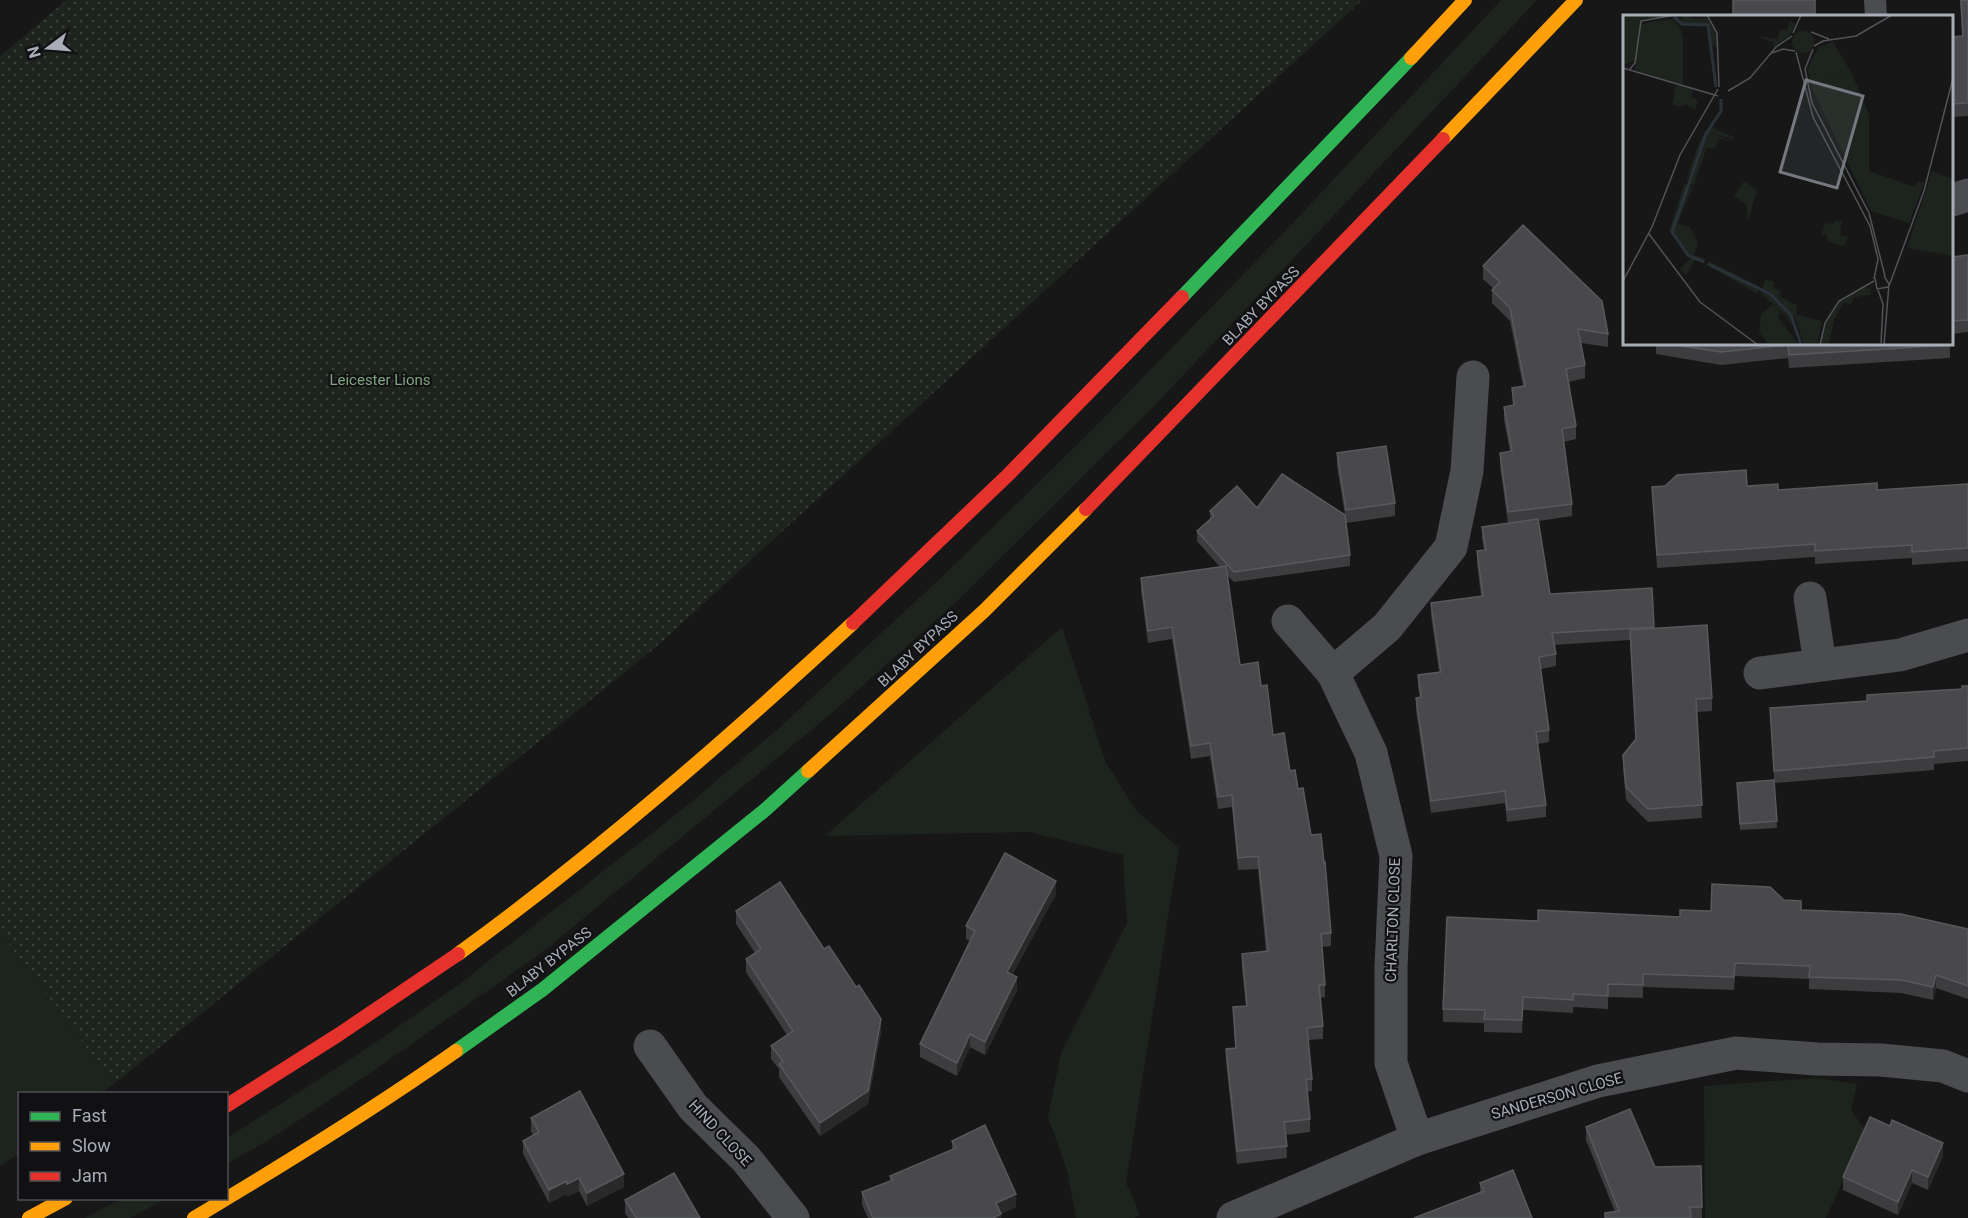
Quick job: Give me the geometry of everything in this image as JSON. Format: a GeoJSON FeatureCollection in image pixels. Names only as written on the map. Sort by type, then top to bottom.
{"type":"FeatureCollection","features":[{"type":"Feature","properties":{"kind":"main road"},"geometry":{"type":"LineString","coordinates":[[228,1105],[436,969],[516,910],[593,850],[807,665],[958,525],[1111,373],[1465,0]]}},
{"type":"Feature","properties":{"kind":"main road","name":"BLABY BYPASS"},"geometry":{"type":"LineString","coordinates":[[228,1198],[289,1162],[406,1086],[542,990],[773,802],[984,610],[1126,470],[1576,0]]}},
{"type":"Feature","properties":{"kind":"main road"},"geometry":{"type":"LineString","coordinates":[[29,1218],[62,1200]]}},
{"type":"Feature","properties":{"kind":"main road","name":"BLABY BYPASS"},"geometry":{"type":"LineString","coordinates":[[194,1218],[225,1200]]}},
{"type":"Feature","properties":{"kind":"street"},"geometry":{"type":"LineString","coordinates":[[1953,200],[1968,195]]}},
{"type":"Feature","properties":{"kind":"street"},"geometry":{"type":"LineString","coordinates":[[1332,673],[1387,627],[1451,547],[1467,471],[1473,377]]}},
{"type":"Feature","properties":{"kind":"street"},"geometry":{"type":"LineString","coordinates":[[1810,598],[1820,664]]}},
{"type":"Feature","properties":{"kind":"street","name":"CHARLTON CLOSE"},"geometry":{"type":"LineString","coordinates":[[1288,621],[1332,673],[1371,753],[1396,856],[1391,967],[1391,1063],[1417,1139]]}},
{"type":"Feature","properties":{"kind":"street"},"geometry":{"type":"LineString","coordinates":[[1760,673],[1900,655],[1968,635]]}},
{"type":"Feature","properties":{"kind":"street","name":"HIND CLOSE"},"geometry":{"type":"LineString","coordinates":[[650,1046],[693,1107],[746,1159],[793,1218]]}},
{"type":"Feature","properties":{"kind":"street","name":"SANDERSON CLOSE"},"geometry":{"type":"LineString","coordinates":[[1233,1218],[1417,1139],[1598,1081],[1736,1053],[1817,1059],[1881,1060],[1943,1066],[1968,1076]]}},
{"type":"Feature","properties":{"kind":"lane"},"geometry":{"type":"LineString","coordinates":[[1875,0],[1876,15]]}},
{"type":"Feature","properties":{"kind":"green space","name":"Leicester Lions"},"geometry":{"type":"Polygon","coordinates":[[[67,0],[1362,0],[656,647],[114,1084],[0,932],[0,56],[67,0]]]}},
{"type":"Feature","properties":{"kind":"green space"},"geometry":{"type":"Polygon","coordinates":[[[1501,0],[1537,0],[1154,406],[957,601],[839,707],[544,951],[366,1076],[267,1141],[228,1163],[228,1137],[363,1051],[458,985],[684,808],[778,729],[946,573],[1096,426],[1291,225],[1501,0]]]}},
{"type":"Feature","properties":{"kind":"green space"},"geometry":{"type":"Polygon","coordinates":[[[1062,627],[1106,763],[1136,810],[1179,848],[1126,1183],[1140,1215],[1134,1218],[1076,1218],[1067,1170],[1048,1117],[1061,1053],[1127,923],[1123,855],[1029,832],[825,836],[1062,627]]]}},
{"type":"Feature","properties":{"kind":"green space"},"geometry":{"type":"Polygon","coordinates":[[[0,932],[114,1084],[102,1092],[18,1092],[18,1154],[0,1166],[0,932]]]}},
{"type":"Feature","properties":{"kind":"green space"},"geometry":{"type":"Polygon","coordinates":[[[1817,1078],[1857,1084],[1851,1110],[1865,1130],[1826,1218],[1705,1218],[1704,1086],[1817,1078]]]}},
{"type":"Feature","properties":{"kind":"green space"},"geometry":{"type":"Polygon","coordinates":[[[118,1200],[163,1200],[130,1218],[85,1218],[118,1200]]]}},
{"type":"Feature","properties":{"kind":"building"},"geometry":{"type":"Polygon","coordinates":[[[1733,0],[1815,0],[1815,15],[1733,15],[1733,0]]]}},
{"type":"Feature","properties":{"kind":"building"},"geometry":{"type":"Polygon","coordinates":[[[1961,0],[1968,0],[1968,103],[1953,104],[1953,37],[1963,36],[1961,0]]]}},
{"type":"Feature","properties":{"kind":"building"},"geometry":{"type":"Polygon","coordinates":[[[1523,225],[1602,301],[1608,334],[1578,329],[1585,365],[1566,369],[1576,426],[1562,429],[1572,504],[1508,512],[1500,453],[1512,451],[1504,407],[1514,405],[1512,388],[1525,386],[1510,308],[1492,290],[1500,282],[1483,266],[1523,225]]]}},
{"type":"Feature","properties":{"kind":"building"},"geometry":{"type":"Polygon","coordinates":[[[1968,255],[1968,320],[1953,321],[1953,257],[1968,255]]]}},
{"type":"Feature","properties":{"kind":"building"},"geometry":{"type":"Polygon","coordinates":[[[1676,345],[1788,345],[1721,352],[1676,345]]]}},
{"type":"Feature","properties":{"kind":"building"},"geometry":{"type":"Polygon","coordinates":[[[1788,345],[1950,345],[1789,355],[1788,345]]]}},
{"type":"Feature","properties":{"kind":"building"},"geometry":{"type":"Polygon","coordinates":[[[1386,446],[1395,503],[1346,510],[1337,453],[1386,446]]]}},
{"type":"Feature","properties":{"kind":"building"},"geometry":{"type":"Polygon","coordinates":[[[1746,470],[1747,486],[1778,484],[1778,490],[1877,483],[1877,490],[1968,484],[1968,548],[1912,552],[1912,545],[1815,551],[1815,544],[1657,555],[1652,487],[1665,486],[1677,475],[1746,470]]]}},
{"type":"Feature","properties":{"kind":"building"},"geometry":{"type":"Polygon","coordinates":[[[1282,474],[1345,515],[1350,555],[1234,572],[1197,531],[1214,516],[1210,511],[1237,486],[1257,508],[1282,474]]]}},
{"type":"Feature","properties":{"kind":"building"},"geometry":{"type":"Polygon","coordinates":[[[1538,519],[1550,594],[1652,588],[1654,627],[1552,633],[1556,654],[1539,657],[1549,730],[1536,732],[1546,805],[1507,810],[1505,791],[1431,801],[1416,698],[1421,697],[1418,675],[1441,672],[1431,603],[1483,596],[1477,551],[1486,550],[1482,527],[1538,519]]]}},
{"type":"Feature","properties":{"kind":"building"},"geometry":{"type":"Polygon","coordinates":[[[1226,566],[1240,665],[1258,662],[1261,686],[1267,685],[1273,735],[1284,733],[1290,771],[1295,770],[1298,789],[1303,788],[1311,835],[1321,834],[1331,933],[1321,934],[1325,985],[1319,985],[1323,1026],[1307,1028],[1312,1079],[1306,1079],[1310,1119],[1284,1122],[1287,1146],[1237,1151],[1226,1049],[1236,1048],[1233,1007],[1247,1006],[1242,954],[1268,951],[1258,856],[1238,858],[1232,795],[1218,797],[1210,743],[1191,746],[1172,627],[1148,631],[1141,578],[1226,566]]]}},
{"type":"Feature","properties":{"kind":"building"},"geometry":{"type":"Polygon","coordinates":[[[1707,625],[1712,698],[1696,699],[1702,805],[1648,809],[1626,787],[1623,755],[1636,739],[1630,630],[1707,625]]]}},
{"type":"Feature","properties":{"kind":"building"},"geometry":{"type":"Polygon","coordinates":[[[1962,686],[1968,686],[1968,748],[1934,751],[1934,757],[1774,771],[1770,708],[1867,701],[1867,695],[1962,689],[1962,686]]]}},
{"type":"Feature","properties":{"kind":"building"},"geometry":{"type":"Polygon","coordinates":[[[1774,780],[1777,821],[1740,824],[1737,783],[1774,780]]]}},
{"type":"Feature","properties":{"kind":"building"},"geometry":{"type":"Polygon","coordinates":[[[1005,853],[1056,881],[1007,972],[1017,977],[985,1042],[970,1034],[957,1063],[920,1044],[975,931],[966,926],[1005,853]]]}},
{"type":"Feature","properties":{"kind":"building"},"geometry":{"type":"Polygon","coordinates":[[[780,882],[824,949],[829,946],[856,987],[859,985],[881,1019],[868,1091],[820,1123],[779,1064],[783,1061],[771,1046],[793,1031],[746,959],[761,949],[736,911],[780,882]]]}},
{"type":"Feature","properties":{"kind":"building"},"geometry":{"type":"Polygon","coordinates":[[[1712,884],[1770,887],[1784,900],[1801,901],[1801,910],[1901,914],[1968,929],[1968,986],[1936,975],[1933,987],[1901,980],[1809,977],[1810,966],[1735,963],[1734,977],[1643,974],[1643,985],[1608,984],[1608,996],[1573,994],[1573,1000],[1523,997],[1522,1020],[1484,1019],[1485,1010],[1443,1009],[1447,917],[1538,921],[1538,910],[1680,917],[1680,910],[1711,911],[1712,884]]]}},
{"type":"Feature","properties":{"kind":"building"},"geometry":{"type":"Polygon","coordinates":[[[580,1091],[624,1174],[587,1193],[579,1178],[549,1190],[523,1141],[539,1132],[531,1118],[580,1091]]]}},
{"type":"Feature","properties":{"kind":"building"},"geometry":{"type":"Polygon","coordinates":[[[1630,1109],[1655,1167],[1701,1166],[1702,1207],[1690,1207],[1691,1218],[1605,1218],[1605,1213],[1619,1211],[1586,1127],[1630,1109]]]}},
{"type":"Feature","properties":{"kind":"building"},"geometry":{"type":"Polygon","coordinates":[[[1870,1117],[1890,1126],[1892,1120],[1943,1143],[1928,1177],[1912,1170],[1898,1202],[1843,1177],[1870,1117]]]}},
{"type":"Feature","properties":{"kind":"building"},"geometry":{"type":"Polygon","coordinates":[[[985,1125],[1016,1194],[996,1203],[1001,1214],[993,1218],[873,1218],[862,1192],[893,1180],[890,1176],[956,1148],[952,1141],[985,1125]]]}},
{"type":"Feature","properties":{"kind":"building"},"geometry":{"type":"Polygon","coordinates":[[[1513,1170],[1532,1218],[1414,1218],[1484,1191],[1480,1183],[1513,1170]]]}},
{"type":"Feature","properties":{"kind":"building"},"geometry":{"type":"Polygon","coordinates":[[[674,1173],[700,1218],[636,1218],[625,1200],[674,1173]]]}},
{"type":"Feature","properties":{"kind":"traffic: fast"},"geometry":{"type":"LineString","coordinates":[[1182,297],[1411,58]]}},
{"type":"Feature","properties":{"kind":"traffic: fast"},"geometry":{"type":"LineString","coordinates":[[456,1051],[542,990],[765,810],[808,771]]}},
{"type":"Feature","properties":{"kind":"traffic: slow"},"geometry":{"type":"LineString","coordinates":[[1411,58],[1465,0]]}},
{"type":"Feature","properties":{"kind":"traffic: slow"},"geometry":{"type":"LineString","coordinates":[[1443,139],[1576,0]]}},
{"type":"Feature","properties":{"kind":"traffic: slow"},"geometry":{"type":"LineString","coordinates":[[808,771],[984,611],[1086,509]]}},
{"type":"Feature","properties":{"kind":"traffic: slow"},"geometry":{"type":"LineString","coordinates":[[458,954],[561,876],[660,794],[853,623]]}},
{"type":"Feature","properties":{"kind":"traffic: slow"},"geometry":{"type":"LineString","coordinates":[[228,1198],[392,1095],[456,1051]]}},
{"type":"Feature","properties":{"kind":"traffic: slow"},"geometry":{"type":"LineString","coordinates":[[29,1218],[62,1200]]}},
{"type":"Feature","properties":{"kind":"traffic: slow"},"geometry":{"type":"LineString","coordinates":[[194,1218],[224,1200]]}},
{"type":"Feature","properties":{"kind":"traffic: jam"},"geometry":{"type":"LineString","coordinates":[[1086,509],[1443,139]]}},
{"type":"Feature","properties":{"kind":"traffic: jam"},"geometry":{"type":"LineString","coordinates":[[853,623],[1009,474],[1182,297]]}},
{"type":"Feature","properties":{"kind":"traffic: jam"},"geometry":{"type":"LineString","coordinates":[[228,1105],[338,1035],[458,954]]}}]}
